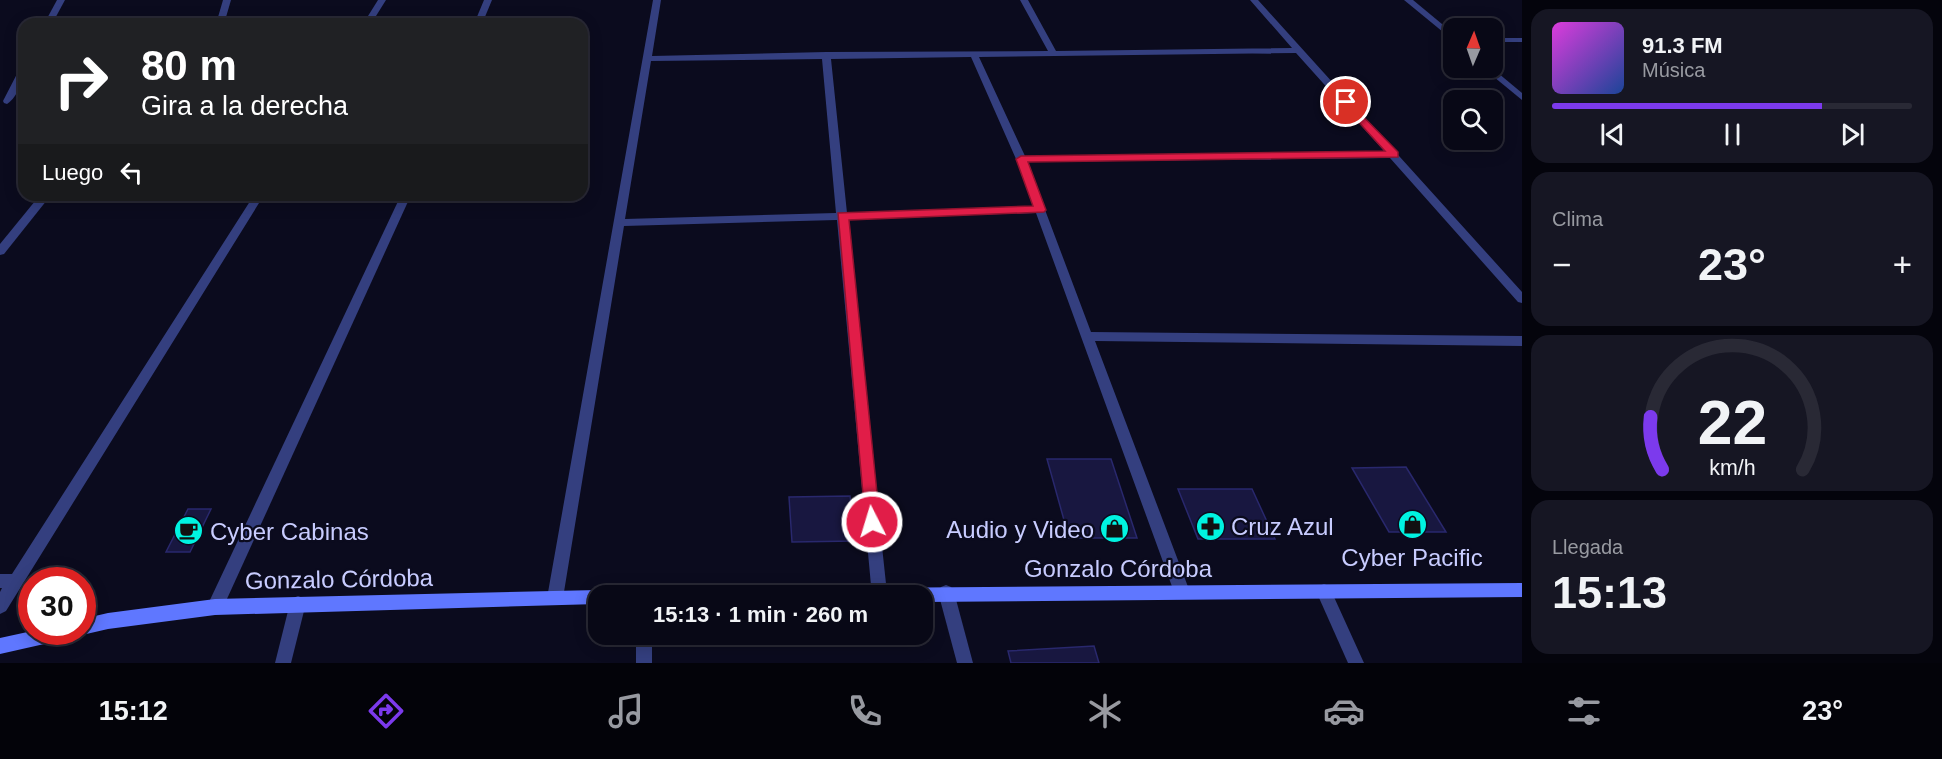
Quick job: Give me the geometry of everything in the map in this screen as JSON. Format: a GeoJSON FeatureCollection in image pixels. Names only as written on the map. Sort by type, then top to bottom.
{"type":"FeatureCollection","features":[{"type":"Feature","properties":{"kind":"street"},"geometry":{"type":"LineString","coordinates":[[51,18],[61,0]]}},
{"type":"Feature","properties":{"kind":"street"},"geometry":{"type":"LineString","coordinates":[[222,18],[227,0]]}},
{"type":"Feature","properties":{"kind":"street"},"geometry":{"type":"LineString","coordinates":[[371,18],[382,0]]}},
{"type":"Feature","properties":{"kind":"street"},"geometry":{"type":"LineString","coordinates":[[480,18],[488,0]]}},
{"type":"Feature","properties":{"kind":"street"},"geometry":{"type":"LineString","coordinates":[[555,598],[657,0]]}},
{"type":"Feature","properties":{"kind":"street"},"geometry":{"type":"LineString","coordinates":[[1024,0],[1053,53]]}},
{"type":"Feature","properties":{"kind":"street"},"geometry":{"type":"LineString","coordinates":[[1254,0],[1522,299]]}},
{"type":"Feature","properties":{"kind":"street"},"geometry":{"type":"LineString","coordinates":[[1408,0],[1443,30]]}},
{"type":"Feature","properties":{"kind":"street"},"geometry":{"type":"LineString","coordinates":[[1503,40],[1522,40]]}},
{"type":"Feature","properties":{"kind":"street"},"geometry":{"type":"LineString","coordinates":[[646,58],[1299,50]]}},
{"type":"Feature","properties":{"kind":"street"},"geometry":{"type":"LineString","coordinates":[[974,55],[1021,159],[1182,592]]}},
{"type":"Feature","properties":{"kind":"street"},"geometry":{"type":"LineString","coordinates":[[826,56],[878,585]]}},
{"type":"Feature","properties":{"kind":"street"},"geometry":{"type":"LineString","coordinates":[[1499,78],[1522,97]]}},
{"type":"Feature","properties":{"kind":"street"},"geometry":{"type":"LineString","coordinates":[[7,100],[18,79]]}},
{"type":"Feature","properties":{"kind":"street"},"geometry":{"type":"LineString","coordinates":[[1021,159],[1394,155]]}},
{"type":"Feature","properties":{"kind":"street"},"geometry":{"type":"LineString","coordinates":[[0,251],[41,201]]}},
{"type":"Feature","properties":{"kind":"street"},"geometry":{"type":"LineString","coordinates":[[0,606],[8,581],[255,201]]}},
{"type":"Feature","properties":{"kind":"street"},"geometry":{"type":"LineString","coordinates":[[215,607],[403,201]]}},
{"type":"Feature","properties":{"kind":"street"},"geometry":{"type":"LineString","coordinates":[[619,223],[1040,210]]}},
{"type":"Feature","properties":{"kind":"street"},"geometry":{"type":"LineString","coordinates":[[1087,336],[1522,342]]}},
{"type":"Feature","properties":{"kind":"street","name":"Gonzalo Córdoba"},"geometry":{"type":"LineString","coordinates":[[933,592],[1522,590]]}},
{"type":"Feature","properties":{"kind":"street"},"geometry":{"type":"LineString","coordinates":[[1324,591],[1356,663]]}},
{"type":"Feature","properties":{"kind":"street"},"geometry":{"type":"LineString","coordinates":[[946,592],[965,663]]}},
{"type":"Feature","properties":{"kind":"street","name":"Gonzalo Córdoba"},"geometry":{"type":"LineString","coordinates":[[96,624],[215,607],[298,603],[588,597]]}},
{"type":"Feature","properties":{"kind":"street"},"geometry":{"type":"LineString","coordinates":[[283,663],[298,603]]}},
{"type":"Feature","properties":{"kind":"street"},"geometry":{"type":"LineString","coordinates":[[0,646],[18,642]]}},
{"type":"Feature","properties":{"kind":"street"},"geometry":{"type":"LineString","coordinates":[[644,645],[644,663]]}},
{"type":"Feature","properties":{"kind":"building"},"geometry":{"type":"Polygon","coordinates":[[[1047,459],[1111,459],[1137,538],[1069,538],[1047,459]]]}},
{"type":"Feature","properties":{"kind":"building"},"geometry":{"type":"Polygon","coordinates":[[[1406,467],[1446,532],[1389,532],[1352,468],[1406,467]]]}},
{"type":"Feature","properties":{"kind":"building"},"geometry":{"type":"Polygon","coordinates":[[[1178,489],[1252,489],[1275,539],[1198,539],[1178,489]]]}},
{"type":"Feature","properties":{"kind":"building"},"geometry":{"type":"Polygon","coordinates":[[[850,496],[855,541],[792,542],[789,497],[850,496]]]}},
{"type":"Feature","properties":{"kind":"building","name":"Cyber Cabinas"},"geometry":{"type":"Polygon","coordinates":[[[188,509],[211,509],[190,552],[166,552],[188,509]]]}},
{"type":"Feature","properties":{"kind":"building"},"geometry":{"type":"Polygon","coordinates":[[[1094,646],[1099,663],[1011,663],[1008,651],[1094,646]]]}},
{"type":"Feature","properties":{"kind":"place","name":"Cyber Pacific"},"geometry":{"type":"Point","coordinates":[1412,524]}},
{"type":"Feature","properties":{"kind":"place","name":"Cruz Azul"},"geometry":{"type":"Point","coordinates":[1210,526]}},
{"type":"Feature","properties":{"kind":"place","name":"Audio y Video"},"geometry":{"type":"Point","coordinates":[1115,529]}},
{"type":"Feature","properties":{"kind":"place","name":"Cyber Cabinas"},"geometry":{"type":"Point","coordinates":[189,531]}},
{"type":"Feature","properties":{"kind":"route"},"geometry":{"type":"LineString","coordinates":[[872,522],[842,216],[1040,210],[1021,159],[1394,155],[1346,102]]}}]}
